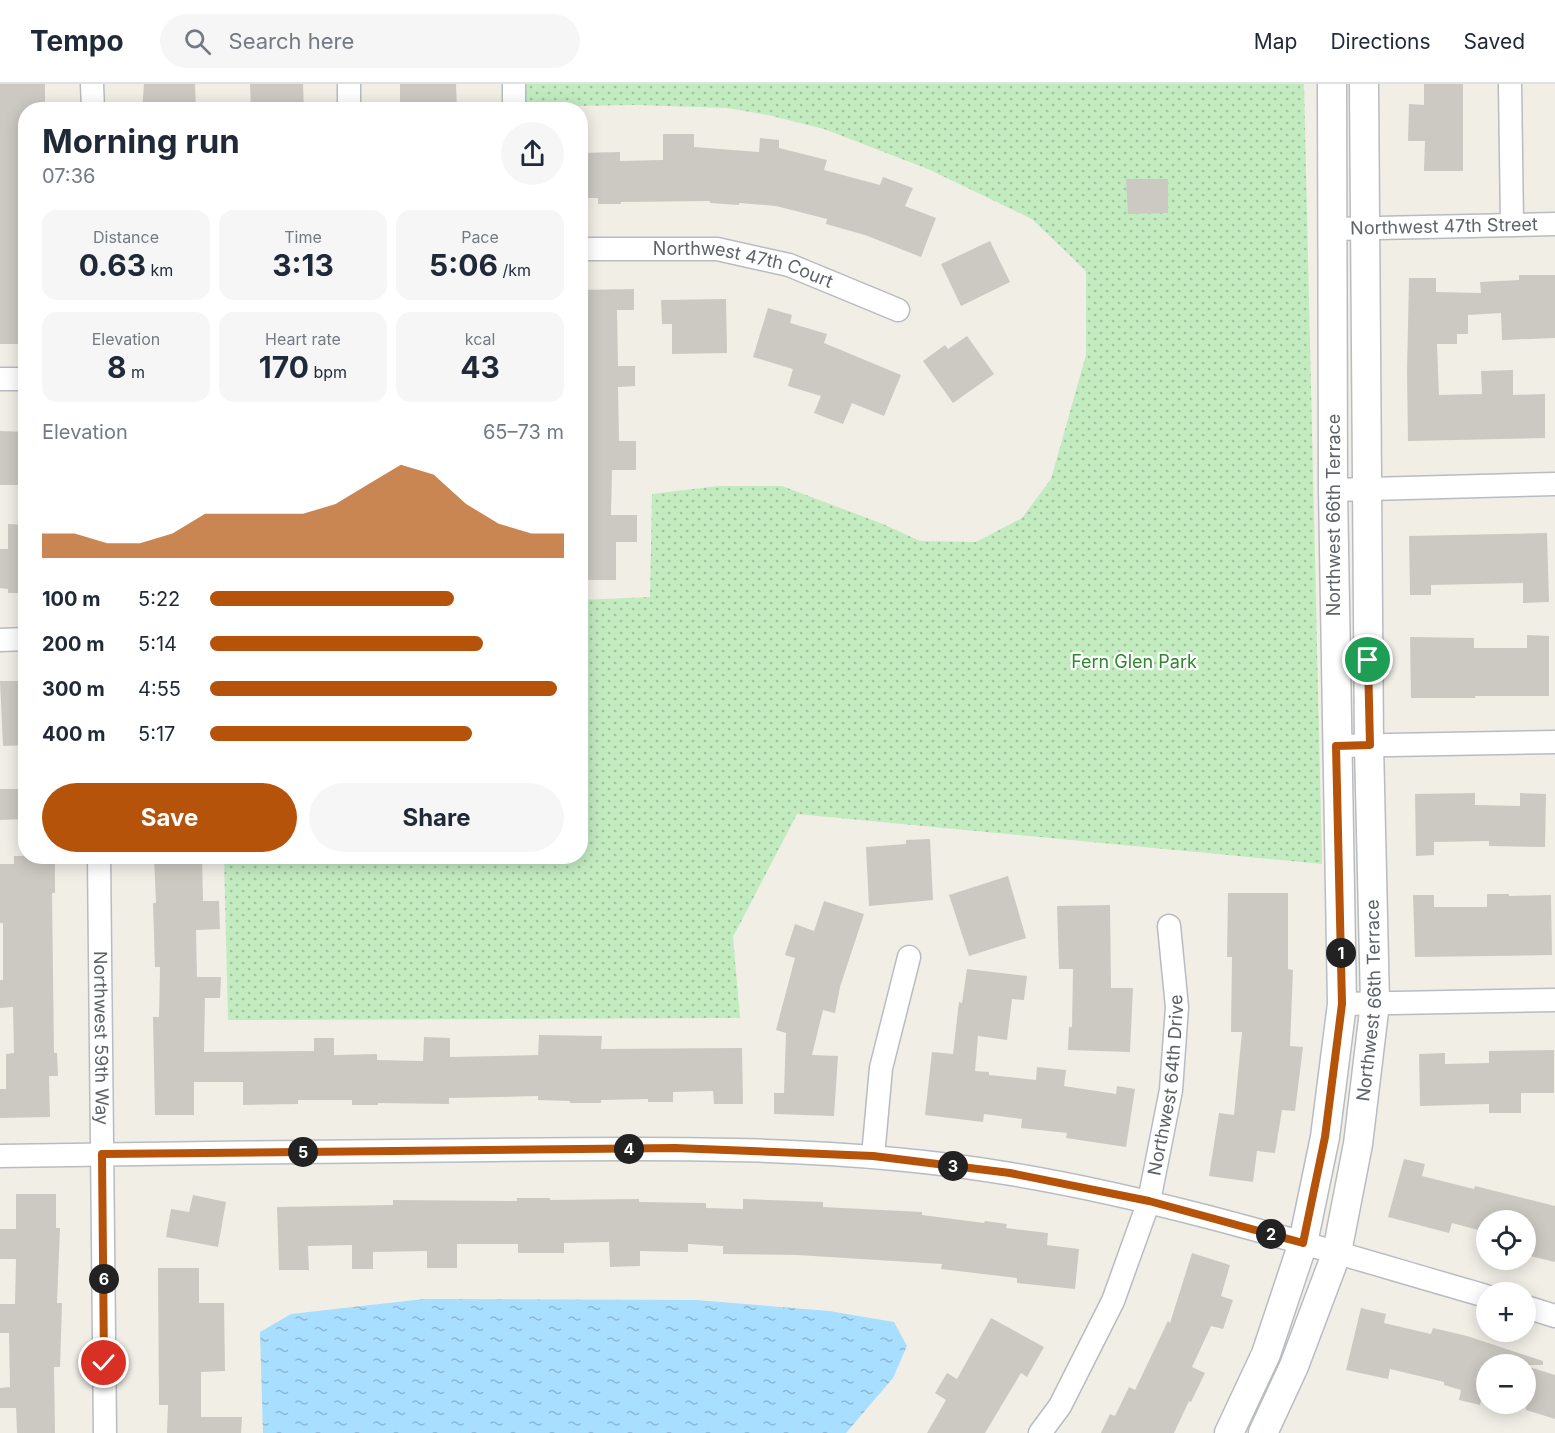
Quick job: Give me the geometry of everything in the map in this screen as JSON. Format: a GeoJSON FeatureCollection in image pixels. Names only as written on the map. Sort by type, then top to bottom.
{"type":"FeatureCollection","features":[{"type":"Feature","properties":{"kind":"street"},"geometry":{"type":"LineString","coordinates":[[92,84],[93,102]]}},
{"type":"Feature","properties":{"kind":"street"},"geometry":{"type":"LineString","coordinates":[[349,84],[349,102]]}},
{"type":"Feature","properties":{"kind":"street"},"geometry":{"type":"LineString","coordinates":[[514,84],[514,102]]}},
{"type":"Feature","properties":{"kind":"street","name":"Northwest 66th Terrace"},"geometry":{"type":"LineString","coordinates":[[1229,1433],[1266,1354],[1303,1243],[1325,1137],[1342,1004],[1333,490],[1332,84]]}},
{"type":"Feature","properties":{"kind":"street","name":"Northwest 66th Terrace"},"geometry":{"type":"LineString","coordinates":[[1263,1433],[1294,1366],[1337,1252],[1358,1144],[1375,1004],[1366,489],[1364,84]]}},
{"type":"Feature","properties":{"kind":"street"},"geometry":{"type":"LineString","coordinates":[[1510,84],[1512,224]]}},
{"type":"Feature","properties":{"kind":"street","name":"Northwest 47th Street"},"geometry":{"type":"LineString","coordinates":[[1333,229],[1555,224]]}},
{"type":"Feature","properties":{"kind":"street","name":"Northwest 47th Court"},"geometry":{"type":"LineString","coordinates":[[588,249],[717,249],[789,265],[898,310]]}},
{"type":"Feature","properties":{"kind":"street"},"geometry":{"type":"LineString","coordinates":[[0,379],[18,379]]}},
{"type":"Feature","properties":{"kind":"street"},"geometry":{"type":"LineString","coordinates":[[1333,490],[1555,484]]}},
{"type":"Feature","properties":{"kind":"street"},"geometry":{"type":"LineString","coordinates":[[0,640],[18,639]]}},
{"type":"Feature","properties":{"kind":"street"},"geometry":{"type":"LineString","coordinates":[[1336,746],[1555,742]]}},
{"type":"Feature","properties":{"kind":"street","name":"Northwest 59th Way"},"geometry":{"type":"LineString","coordinates":[[99,864],[105,1433]]}},
{"type":"Feature","properties":{"kind":"street","name":"Northwest 64th Drive"},"geometry":{"type":"LineString","coordinates":[[1040,1433],[1060,1406],[1113,1301],[1149,1201],[1171,1090],[1173,1066],[1177,1007],[1169,926]]}},
{"type":"Feature","properties":{"kind":"street"},"geometry":{"type":"LineString","coordinates":[[873,1156],[881,1068],[909,957]]}},
{"type":"Feature","properties":{"kind":"street"},"geometry":{"type":"LineString","coordinates":[[1342,1004],[1555,1000]]}},
{"type":"Feature","properties":{"kind":"street"},"geometry":{"type":"LineString","coordinates":[[0,1156],[675,1148],[873,1156],[1010,1173],[1149,1201],[1337,1252],[1476,1293]]}},
{"type":"Feature","properties":{"kind":"street"},"geometry":{"type":"LineString","coordinates":[[1536,1310],[1555,1316]]}},
{"type":"Feature","properties":{"kind":"green space","name":"Fern Glen Park"},"geometry":{"type":"Polygon","coordinates":[[[522,84],[1304,84],[1322,864],[797,814],[733,937],[740,1018],[228,1020],[224,864],[588,864],[588,600],[650,597],[652,494],[718,486],[782,486],[883,524],[920,541],[976,542],[1022,518],[1051,479],[1086,355],[1086,271],[1032,219],[928,169],[824,129],[768,115],[727,108],[588,106],[588,102],[521,102],[522,84]]]}},
{"type":"Feature","properties":{"kind":"water"},"geometry":{"type":"Polygon","coordinates":[[[424,1299],[696,1300],[829,1311],[894,1322],[907,1346],[893,1378],[846,1433],[263,1433],[260,1332],[291,1314],[424,1299]]]}},
{"type":"Feature","properties":{"kind":"building"},"geometry":{"type":"Polygon","coordinates":[[[0,84],[45,84],[45,102],[18,102],[18,344],[0,344],[0,84]]]}},
{"type":"Feature","properties":{"kind":"building"},"geometry":{"type":"Polygon","coordinates":[[[144,84],[195,84],[196,102],[143,102],[144,84]]]}},
{"type":"Feature","properties":{"kind":"building"},"geometry":{"type":"Polygon","coordinates":[[[250,84],[303,84],[304,102],[251,102],[250,84]]]}},
{"type":"Feature","properties":{"kind":"building"},"geometry":{"type":"Polygon","coordinates":[[[400,84],[456,84],[457,102],[400,102],[400,84]]]}},
{"type":"Feature","properties":{"kind":"building"},"geometry":{"type":"Polygon","coordinates":[[[1424,84],[1463,84],[1463,171],[1424,171],[1425,141],[1408,141],[1409,104],[1424,105],[1424,84]]]}},
{"type":"Feature","properties":{"kind":"building"},"geometry":{"type":"Polygon","coordinates":[[[663,134],[694,134],[694,147],[759,152],[760,138],[779,140],[779,148],[827,160],[824,170],[880,185],[883,177],[913,188],[905,206],[936,218],[921,257],[865,235],[826,224],[827,219],[776,206],[710,203],[710,201],[598,204],[598,198],[588,198],[588,153],[620,152],[620,161],[663,160],[663,134]]]}},
{"type":"Feature","properties":{"kind":"building"},"geometry":{"type":"Polygon","coordinates":[[[1126,179],[1168,179],[1168,213],[1128,214],[1126,179]]]}},
{"type":"Feature","properties":{"kind":"building"},"geometry":{"type":"Polygon","coordinates":[[[990,241],[1010,282],[961,306],[941,264],[990,241]]]}},
{"type":"Feature","properties":{"kind":"building"},"geometry":{"type":"Polygon","coordinates":[[[1519,275],[1555,275],[1555,338],[1502,340],[1501,313],[1468,315],[1468,334],[1457,334],[1457,344],[1437,344],[1439,395],[1482,394],[1481,371],[1513,370],[1513,395],[1545,394],[1545,438],[1408,441],[1409,278],[1436,278],[1436,292],[1481,293],[1480,282],[1519,280],[1519,275]]]}},
{"type":"Feature","properties":{"kind":"building"},"geometry":{"type":"Polygon","coordinates":[[[634,289],[634,310],[617,310],[618,366],[635,366],[635,386],[618,387],[619,441],[636,441],[636,470],[612,470],[611,515],[637,515],[637,542],[616,542],[616,580],[588,580],[588,290],[634,289]]]}},
{"type":"Feature","properties":{"kind":"building"},"geometry":{"type":"Polygon","coordinates":[[[726,299],[727,353],[672,354],[672,324],[662,324],[661,300],[726,299]]]}},
{"type":"Feature","properties":{"kind":"building"},"geometry":{"type":"Polygon","coordinates":[[[768,308],[792,315],[790,323],[827,334],[824,343],[901,375],[884,416],[852,403],[843,424],[814,413],[821,396],[788,386],[793,369],[753,357],[768,308]]]}},
{"type":"Feature","properties":{"kind":"building"},"geometry":{"type":"Polygon","coordinates":[[[967,336],[994,374],[953,403],[923,361],[945,345],[948,349],[967,336]]]}},
{"type":"Feature","properties":{"kind":"building"},"geometry":{"type":"Polygon","coordinates":[[[0,431],[18,432],[18,485],[0,485],[0,431]]]}},
{"type":"Feature","properties":{"kind":"building"},"geometry":{"type":"Polygon","coordinates":[[[8,524],[18,525],[18,593],[8,593],[8,589],[0,588],[0,549],[8,549],[8,524]]]}},
{"type":"Feature","properties":{"kind":"building"},"geometry":{"type":"Polygon","coordinates":[[[1547,533],[1549,602],[1523,603],[1523,583],[1431,585],[1431,595],[1410,595],[1409,536],[1547,533]]]}},
{"type":"Feature","properties":{"kind":"building"},"geometry":{"type":"Polygon","coordinates":[[[1527,635],[1549,636],[1549,696],[1411,698],[1410,637],[1474,638],[1474,648],[1527,648],[1527,635]]]}},
{"type":"Feature","properties":{"kind":"building"},"geometry":{"type":"Polygon","coordinates":[[[0,681],[18,681],[18,745],[3,746],[0,681]]]}},
{"type":"Feature","properties":{"kind":"building"},"geometry":{"type":"Polygon","coordinates":[[[0,789],[18,789],[18,819],[0,820],[0,789]]]}},
{"type":"Feature","properties":{"kind":"building"},"geometry":{"type":"Polygon","coordinates":[[[1475,793],[1475,805],[1520,806],[1520,793],[1546,794],[1545,847],[1489,846],[1489,841],[1434,842],[1434,855],[1416,856],[1415,794],[1475,793]]]}},
{"type":"Feature","properties":{"kind":"building"},"geometry":{"type":"Polygon","coordinates":[[[930,839],[933,900],[869,906],[866,847],[906,844],[906,840],[930,839]]]}},
{"type":"Feature","properties":{"kind":"building"},"geometry":{"type":"Polygon","coordinates":[[[14,856],[18,856],[18,864],[55,864],[55,893],[52,893],[54,1053],[57,1053],[58,1076],[49,1076],[50,1117],[0,1118],[0,1089],[6,1089],[6,1054],[14,1053],[13,1007],[0,1008],[0,980],[3,980],[3,923],[0,923],[0,864],[14,864],[14,856]]]}},
{"type":"Feature","properties":{"kind":"building"},"geometry":{"type":"Polygon","coordinates":[[[154,864],[202,864],[203,901],[219,901],[220,929],[196,930],[197,977],[221,977],[220,998],[205,998],[204,1052],[314,1051],[314,1038],[334,1038],[334,1055],[377,1054],[377,1060],[423,1061],[424,1037],[450,1038],[450,1057],[538,1055],[539,1035],[602,1036],[601,1049],[742,1048],[743,1104],[714,1104],[713,1091],[673,1092],[673,1102],[648,1102],[648,1099],[570,1103],[570,1101],[538,1100],[538,1096],[449,1098],[449,1104],[352,1105],[352,1100],[298,1100],[298,1104],[243,1105],[243,1082],[194,1082],[194,1115],[155,1115],[153,1017],[159,1017],[160,967],[155,967],[153,903],[156,903],[154,864]]]}},
{"type":"Feature","properties":{"kind":"building"},"geometry":{"type":"Polygon","coordinates":[[[1008,876],[1026,938],[969,956],[949,895],[1008,876]]]}},
{"type":"Feature","properties":{"kind":"building"},"geometry":{"type":"Polygon","coordinates":[[[1228,893],[1288,893],[1288,969],[1293,970],[1290,1046],[1303,1047],[1295,1111],[1282,1110],[1275,1153],[1257,1151],[1253,1182],[1209,1176],[1219,1113],[1234,1115],[1242,1032],[1231,1032],[1232,957],[1227,957],[1228,893]]]}},
{"type":"Feature","properties":{"kind":"building"},"geometry":{"type":"Polygon","coordinates":[[[1487,894],[1551,895],[1552,955],[1415,957],[1413,895],[1434,895],[1434,907],[1487,907],[1487,894]]]}},
{"type":"Feature","properties":{"kind":"building"},"geometry":{"type":"Polygon","coordinates":[[[824,901],[864,914],[840,987],[835,1013],[823,1010],[812,1055],[838,1056],[834,1116],[774,1114],[774,1093],[784,1093],[786,1033],[776,1030],[795,958],[785,955],[795,924],[814,931],[824,901]]]}},
{"type":"Feature","properties":{"kind":"building"},"geometry":{"type":"Polygon","coordinates":[[[1110,905],[1111,988],[1133,988],[1130,1052],[1068,1050],[1069,1027],[1072,1027],[1073,969],[1059,969],[1057,906],[1110,905]]]}},
{"type":"Feature","properties":{"kind":"building"},"geometry":{"type":"Polygon","coordinates":[[[967,969],[1027,976],[1024,1000],[1012,999],[1007,1040],[978,1036],[975,1071],[989,1072],[989,1075],[1036,1080],[1037,1067],[1066,1070],[1064,1086],[1116,1094],[1117,1086],[1135,1089],[1126,1147],[1066,1138],[1067,1133],[1021,1128],[1022,1119],[984,1114],[983,1122],[925,1115],[932,1052],[953,1054],[959,1002],[962,1003],[967,969]]]}},
{"type":"Feature","properties":{"kind":"building"},"geometry":{"type":"Polygon","coordinates":[[[1554,1050],[1554,1093],[1521,1093],[1521,1113],[1489,1113],[1489,1104],[1420,1106],[1419,1054],[1445,1053],[1445,1064],[1489,1063],[1489,1051],[1554,1050]]]}},
{"type":"Feature","properties":{"kind":"building"},"geometry":{"type":"Polygon","coordinates":[[[1404,1159],[1425,1164],[1422,1176],[1474,1189],[1475,1186],[1555,1206],[1555,1262],[1536,1257],[1536,1210],[1476,1210],[1476,1229],[1452,1223],[1449,1233],[1388,1217],[1404,1159]]]}},
{"type":"Feature","properties":{"kind":"building"},"geometry":{"type":"Polygon","coordinates":[[[16,1194],[56,1194],[56,1228],[60,1228],[57,1303],[62,1303],[60,1367],[54,1367],[55,1433],[17,1433],[16,1408],[0,1408],[0,1388],[10,1387],[9,1333],[0,1333],[0,1304],[15,1304],[16,1259],[0,1259],[0,1229],[16,1229],[16,1194]]]}},
{"type":"Feature","properties":{"kind":"building"},"geometry":{"type":"Polygon","coordinates":[[[193,1195],[226,1202],[218,1247],[166,1237],[171,1209],[189,1212],[193,1195]]]}},
{"type":"Feature","properties":{"kind":"building"},"geometry":{"type":"Polygon","coordinates":[[[517,1198],[639,1199],[639,1202],[706,1203],[706,1208],[743,1209],[743,1199],[823,1202],[823,1207],[922,1212],[922,1215],[1007,1224],[1006,1228],[1048,1233],[1047,1245],[1079,1249],[1075,1289],[1017,1283],[1017,1278],[941,1269],[942,1264],[797,1255],[723,1254],[723,1246],[688,1244],[688,1252],[640,1251],[640,1266],[610,1267],[609,1242],[564,1243],[564,1253],[518,1253],[518,1244],[457,1244],[457,1268],[427,1268],[427,1251],[373,1252],[373,1269],[352,1269],[352,1245],[308,1246],[309,1270],[279,1270],[277,1207],[393,1205],[393,1200],[517,1201],[517,1198]]]}},
{"type":"Feature","properties":{"kind":"building"},"geometry":{"type":"Polygon","coordinates":[[[1192,1253],[1230,1265],[1221,1296],[1233,1300],[1223,1329],[1211,1326],[1192,1367],[1205,1373],[1191,1402],[1189,1401],[1174,1433],[1101,1433],[1110,1414],[1115,1416],[1129,1387],[1135,1390],[1168,1321],[1170,1323],[1192,1253]]]}},
{"type":"Feature","properties":{"kind":"building"},"geometry":{"type":"Polygon","coordinates":[[[158,1268],[199,1268],[199,1303],[224,1303],[225,1371],[201,1372],[201,1417],[242,1417],[241,1433],[167,1433],[168,1405],[159,1405],[158,1268]]]}},
{"type":"Feature","properties":{"kind":"building"},"geometry":{"type":"Polygon","coordinates":[[[1361,1308],[1386,1314],[1384,1323],[1431,1334],[1433,1328],[1467,1336],[1476,1339],[1476,1342],[1485,1342],[1522,1354],[1476,1354],[1476,1404],[1459,1400],[1461,1390],[1444,1385],[1444,1382],[1390,1369],[1388,1379],[1346,1370],[1361,1308]]]}},
{"type":"Feature","properties":{"kind":"building"},"geometry":{"type":"Polygon","coordinates":[[[991,1318],[1044,1347],[1027,1377],[1021,1373],[985,1433],[927,1433],[946,1400],[935,1393],[947,1373],[957,1379],[991,1318]]]}},
{"type":"Feature","properties":{"kind":"building"},"geometry":{"type":"Polygon","coordinates":[[[1536,1359],[1543,1361],[1543,1365],[1536,1365],[1536,1359]]]}},
{"type":"Feature","properties":{"kind":"building"},"geometry":{"type":"Polygon","coordinates":[[[1536,1369],[1555,1375],[1555,1419],[1536,1413],[1536,1369]]]}},
{"type":"Feature","properties":{"kind":"route"},"geometry":{"type":"LineString","coordinates":[[104,1363],[102,1154],[675,1148],[873,1156],[1010,1173],[1149,1201],[1303,1243],[1325,1137],[1342,1004],[1336,746],[1370,745],[1368,660]]}}]}
